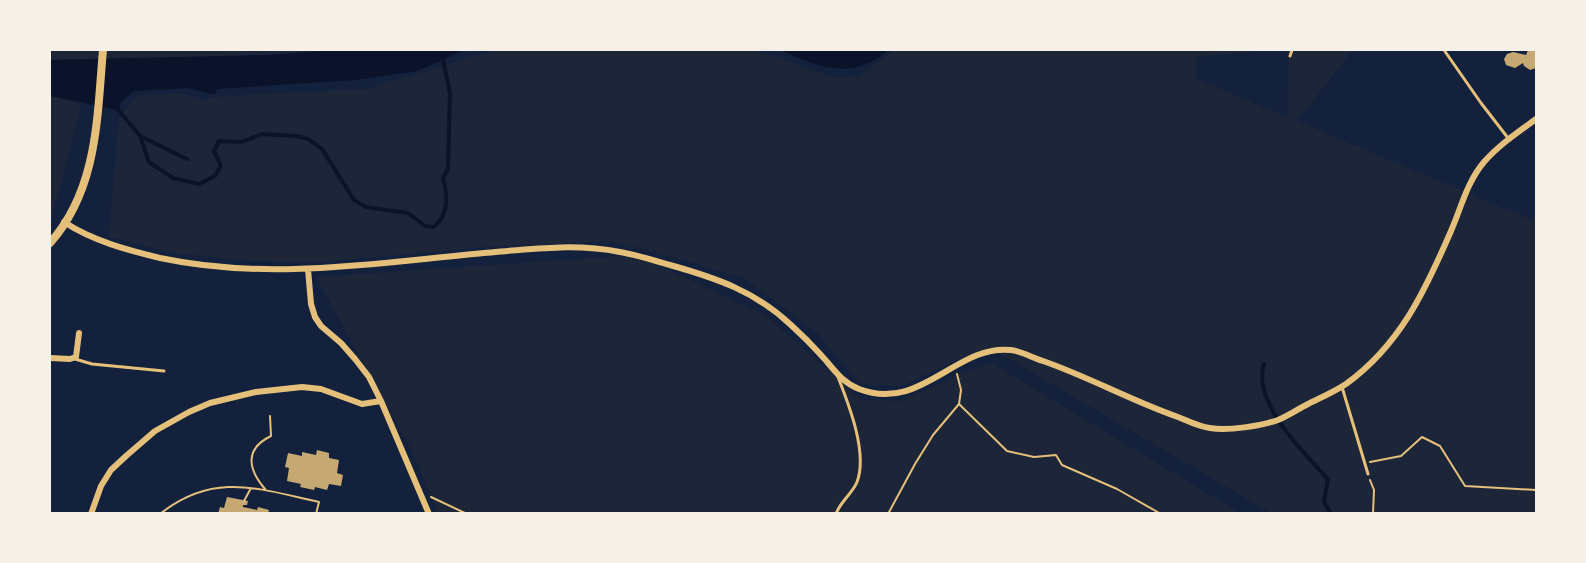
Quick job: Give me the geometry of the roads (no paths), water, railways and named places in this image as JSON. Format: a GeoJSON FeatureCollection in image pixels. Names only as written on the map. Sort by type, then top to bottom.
{"type":"FeatureCollection","features":[{"type":"Feature","properties":{"kind":"main road"},"geometry":{"type":"LineString","coordinates":[[50,243],[87,178],[95,144],[103,50]]}},
{"type":"Feature","properties":{"kind":"street"},"geometry":{"type":"LineString","coordinates":[[64,222],[85,234],[115,246],[182,262],[250,270],[308,269],[558,246],[618,251],[696,271],[724,281],[763,302],[797,330],[825,359],[838,377],[864,391],[896,395],[922,385],[987,352],[1011,350],[1066,369],[1154,408],[1208,428],[1232,429],[1278,420],[1342,387],[1386,350],[1408,321],[1448,239],[1472,180],[1484,163],[1508,138],[1536,118]]}},
{"type":"Feature","properties":{"kind":"street"},"geometry":{"type":"LineString","coordinates":[[308,269],[311,304],[315,316],[321,326],[341,343],[369,377],[429,513]]}},
{"type":"Feature","properties":{"kind":"street"},"geometry":{"type":"LineString","coordinates":[[50,358],[73,358],[77,354],[79,333]]}},
{"type":"Feature","properties":{"kind":"street"},"geometry":{"type":"LineString","coordinates":[[91,513],[101,486],[118,463],[155,431],[210,403],[256,392],[302,387],[321,389],[362,404],[381,401]]}},
{"type":"Feature","properties":{"kind":"lane"},"geometry":{"type":"LineString","coordinates":[[1290,57],[1292,50]]}},
{"type":"Feature","properties":{"kind":"lane"},"geometry":{"type":"LineString","coordinates":[[1444,50],[1481,104],[1508,138]]}},
{"type":"Feature","properties":{"kind":"lane"},"geometry":{"type":"LineString","coordinates":[[73,358],[92,364],[165,371]]}},
{"type":"Feature","properties":{"kind":"lane"},"geometry":{"type":"LineString","coordinates":[[836,513],[857,482],[860,464],[858,444],[847,400],[838,377]]}},
{"type":"Feature","properties":{"kind":"lane"},"geometry":{"type":"LineString","coordinates":[[1342,387],[1368,474]]}},
{"type":"Feature","properties":{"kind":"waterway"},"geometry":{"type":"LineString","coordinates":[[116,107],[140,136],[149,162],[173,178],[199,184],[215,176],[221,166],[214,151],[219,141],[242,142],[262,134],[296,136],[308,139],[322,149],[354,200],[366,207],[408,213],[425,226],[434,227],[445,211],[446,192],[443,178],[448,169],[450,93],[441,50]]}},
{"type":"Feature","properties":{"kind":"waterway"},"geometry":{"type":"LineString","coordinates":[[140,136],[187,159]]}},
{"type":"Feature","properties":{"kind":"waterway"},"geometry":{"type":"LineString","coordinates":[[1264,364],[1262,379],[1272,410],[1294,442],[1328,479],[1324,502],[1331,514]]}}]}
